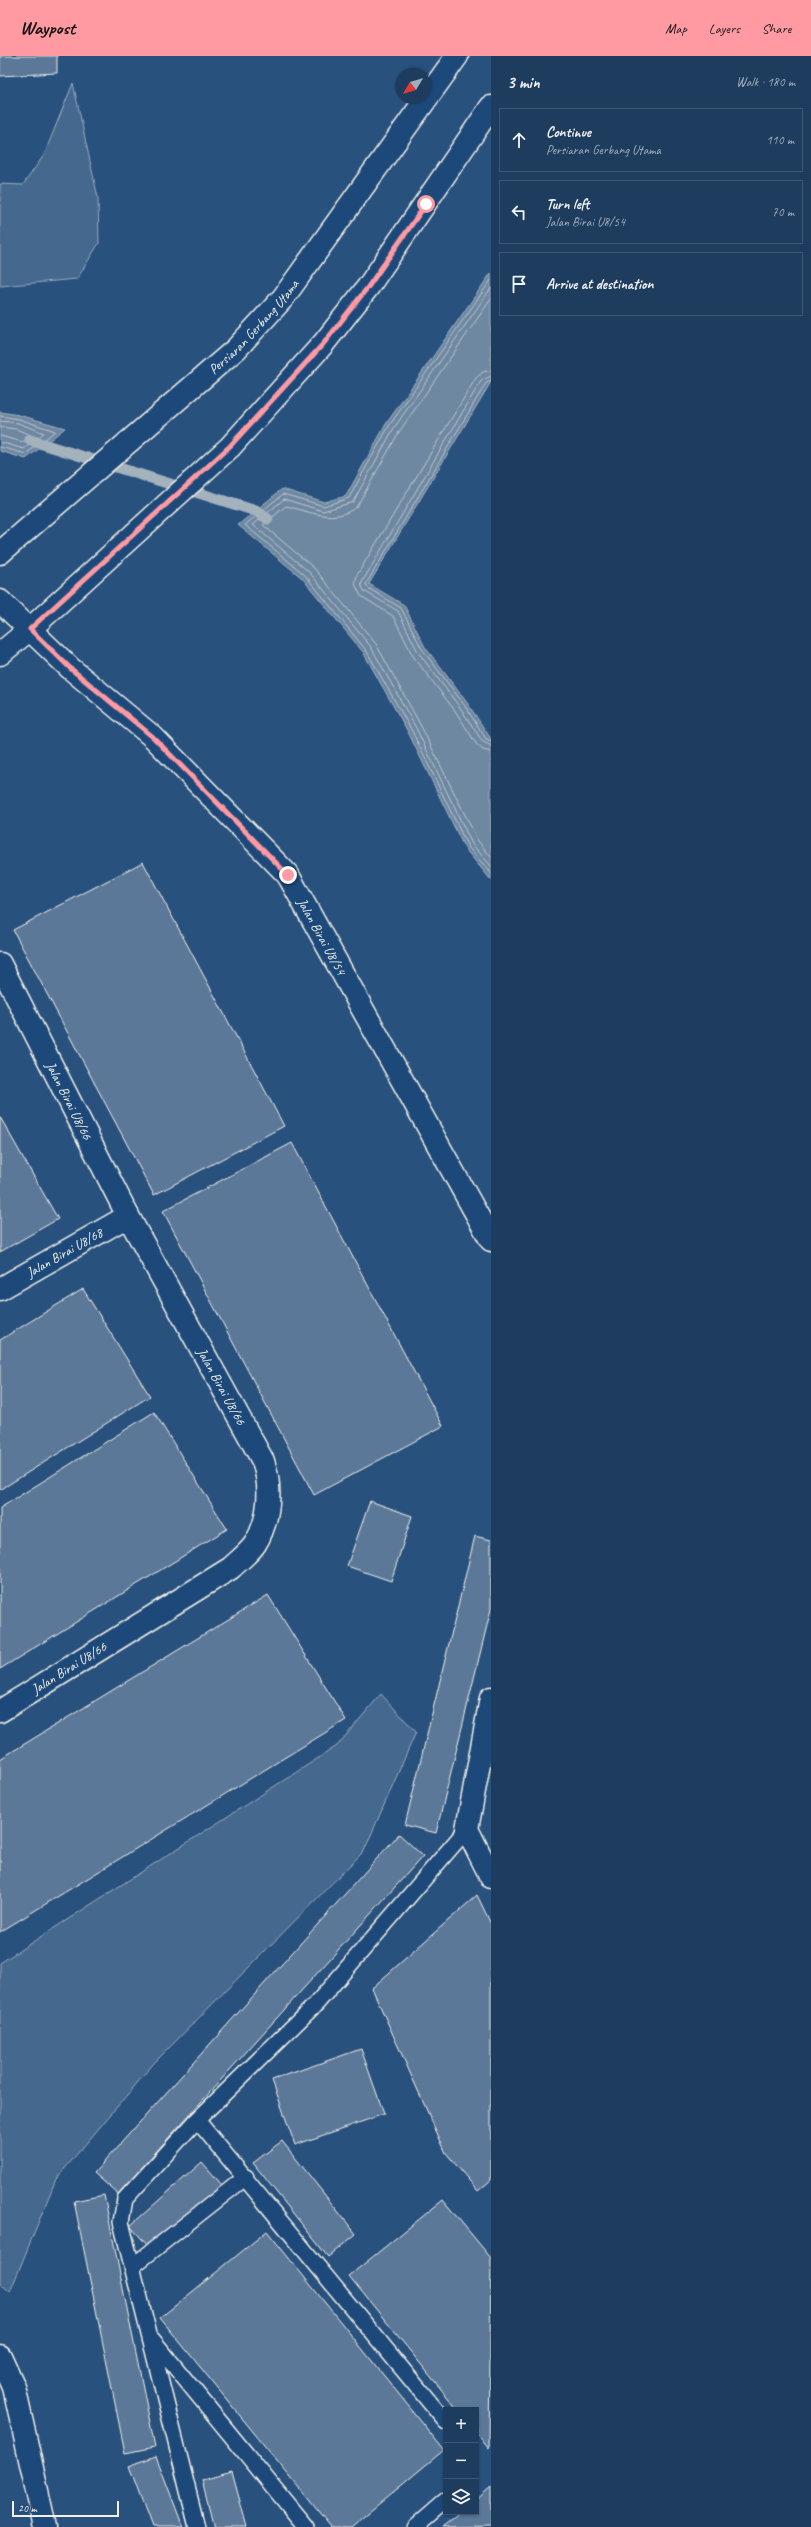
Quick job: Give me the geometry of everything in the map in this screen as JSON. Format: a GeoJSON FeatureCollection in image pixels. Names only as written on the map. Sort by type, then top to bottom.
{"type":"FeatureCollection","features":[{"type":"Feature","properties":{"kind":"street","name":"Persiaran Gerbang Utama"},"geometry":{"type":"LineString","coordinates":[[0,553],[48,514],[190,391],[236,349],[283,298],[457,56]]}},
{"type":"Feature","properties":{"kind":"street"},"geometry":{"type":"LineString","coordinates":[[0,654],[30,629],[89,573],[230,446],[324,343],[368,287],[491,107]]}},
{"type":"Feature","properties":{"kind":"street","name":"Jalan Birai U8/54"},"geometry":{"type":"LineString","coordinates":[[0,601],[70,668],[153,737],[288,875],[491,1240]]}},
{"type":"Feature","properties":{"kind":"street","name":"Jalan Birai U8/66"},"geometry":{"type":"LineString","coordinates":[[0,964],[128,1216],[263,1461],[269,1477],[264,1525],[254,1545],[231,1568],[0,1711]]}},
{"type":"Feature","properties":{"kind":"street","name":"Jalan Birai U8/68"},"geometry":{"type":"LineString","coordinates":[[0,1289],[128,1216]]}},
{"type":"Feature","properties":{"kind":"street"},"geometry":{"type":"LineString","coordinates":[[491,1698],[467,1829],[491,1877]]}},
{"type":"Feature","properties":{"kind":"street"},"geometry":{"type":"LineString","coordinates":[[0,2356],[14,2387],[45,2527]]}},
{"type":"Feature","properties":{"kind":"lane"},"geometry":{"type":"LineString","coordinates":[[197,2527],[121,2222],[125,2199],[197,2120],[316,2004],[467,1829]]}},
{"type":"Feature","properties":{"kind":"lane"},"geometry":{"type":"LineString","coordinates":[[197,2120],[246,2177],[443,2418]]}},
{"type":"Feature","properties":{"kind":"lane"},"geometry":{"type":"LineString","coordinates":[[133,2266],[246,2177]]}},
{"type":"Feature","properties":{"kind":"lane"},"geometry":{"type":"LineString","coordinates":[[149,2336],[306,2527]]}},
{"type":"Feature","properties":{"kind":"lane"},"geometry":{"type":"LineString","coordinates":[[415,2527],[443,2503]]}},
{"type":"Feature","properties":{"kind":"shaded area"},"geometry":{"type":"Polygon","coordinates":[[[73,83],[98,198],[99,243],[77,279],[0,286],[0,184],[23,185],[44,155],[73,83]]]}},
{"type":"Feature","properties":{"kind":"shaded area"},"geometry":{"type":"Polygon","coordinates":[[[381,1694],[416,1732],[364,1851],[154,2063],[56,2179],[10,2292],[0,2283],[0,1963],[337,1746],[381,1694]]]}},
{"type":"Feature","properties":{"kind":"water"},"geometry":{"type":"Polygon","coordinates":[[[491,273],[491,382],[369,584],[404,605],[425,647],[468,704],[491,739],[491,880],[465,849],[408,732],[363,652],[302,578],[238,525],[282,489],[324,502],[346,496],[386,424],[491,273]]]}},
{"type":"Feature","properties":{"kind":"water"},"geometry":{"type":"Polygon","coordinates":[[[0,412],[19,415],[65,428],[26,459],[0,451],[0,412]]]}},
{"type":"Feature","properties":{"kind":"building"},"geometry":{"type":"Polygon","coordinates":[[[0,56],[57,56],[57,73],[0,76],[0,56]]]}},
{"type":"Feature","properties":{"kind":"building"},"geometry":{"type":"Polygon","coordinates":[[[143,862],[284,1126],[154,1195],[13,930],[143,862]]]}},
{"type":"Feature","properties":{"kind":"building"},"geometry":{"type":"Polygon","coordinates":[[[0,1117],[58,1219],[0,1252],[0,1117]]]}},
{"type":"Feature","properties":{"kind":"building"},"geometry":{"type":"Polygon","coordinates":[[[292,1143],[443,1426],[314,1495],[163,1211],[292,1143]]]}},
{"type":"Feature","properties":{"kind":"building"},"geometry":{"type":"Polygon","coordinates":[[[83,1289],[150,1396],[0,1490],[0,1340],[83,1289]]]}},
{"type":"Feature","properties":{"kind":"building"},"geometry":{"type":"Polygon","coordinates":[[[154,1412],[227,1529],[0,1669],[0,1508],[154,1412]]]}},
{"type":"Feature","properties":{"kind":"building"},"geometry":{"type":"Polygon","coordinates":[[[370,1501],[412,1516],[391,1581],[347,1566],[370,1501]]]}},
{"type":"Feature","properties":{"kind":"building"},"geometry":{"type":"Polygon","coordinates":[[[475,1536],[491,1540],[491,1609],[436,1833],[405,1825],[475,1536]]]}},
{"type":"Feature","properties":{"kind":"building"},"geometry":{"type":"Polygon","coordinates":[[[268,1595],[346,1720],[0,1932],[0,1759],[268,1595]]]}},
{"type":"Feature","properties":{"kind":"building"},"geometry":{"type":"Polygon","coordinates":[[[399,1834],[423,1856],[118,2194],[94,2173],[399,1834]]]}},
{"type":"Feature","properties":{"kind":"building"},"geometry":{"type":"Polygon","coordinates":[[[477,1895],[491,1924],[491,2180],[478,2191],[446,2153],[372,1988],[477,1895]]]}},
{"type":"Feature","properties":{"kind":"building"},"geometry":{"type":"Polygon","coordinates":[[[361,2049],[384,2114],[295,2145],[272,2080],[361,2049]]]}},
{"type":"Feature","properties":{"kind":"building"},"geometry":{"type":"Polygon","coordinates":[[[282,2141],[356,2234],[328,2257],[253,2163],[282,2141]]]}},
{"type":"Feature","properties":{"kind":"building"},"geometry":{"type":"Polygon","coordinates":[[[202,2162],[222,2185],[150,2248],[130,2226],[202,2162]]]}},
{"type":"Feature","properties":{"kind":"building"},"geometry":{"type":"Polygon","coordinates":[[[104,2195],[155,2447],[125,2453],[74,2201],[104,2195]]]}},
{"type":"Feature","properties":{"kind":"building"},"geometry":{"type":"Polygon","coordinates":[[[443,2200],[491,2258],[489,2448],[479,2436],[479,2407],[456,2407],[349,2276],[443,2200]]]}},
{"type":"Feature","properties":{"kind":"building"},"geometry":{"type":"Polygon","coordinates":[[[267,2231],[443,2449],[443,2451],[351,2527],[331,2527],[160,2318],[267,2231]]]}},
{"type":"Feature","properties":{"kind":"building"},"geometry":{"type":"Polygon","coordinates":[[[156,2456],[183,2527],[152,2527],[129,2466],[156,2456]]]}},
{"type":"Feature","properties":{"kind":"building"},"geometry":{"type":"Polygon","coordinates":[[[232,2472],[247,2527],[214,2527],[202,2480],[232,2472]]]}},
{"type":"Feature","properties":{"kind":"building"},"geometry":{"type":"Polygon","coordinates":[[[491,2487],[491,2526],[442,2527],[457,2515],[479,2515],[479,2497],[491,2487]]]}},
{"type":"Feature","properties":{"kind":"waterway"},"geometry":{"type":"LineString","coordinates":[[30,440],[256,511],[268,519]]}},
{"type":"Feature","properties":{"kind":"route"},"geometry":{"type":"LineString","coordinates":[[288,875],[153,737],[70,668],[30,629],[89,573],[230,446],[324,343],[368,287],[426,204]]}}]}
